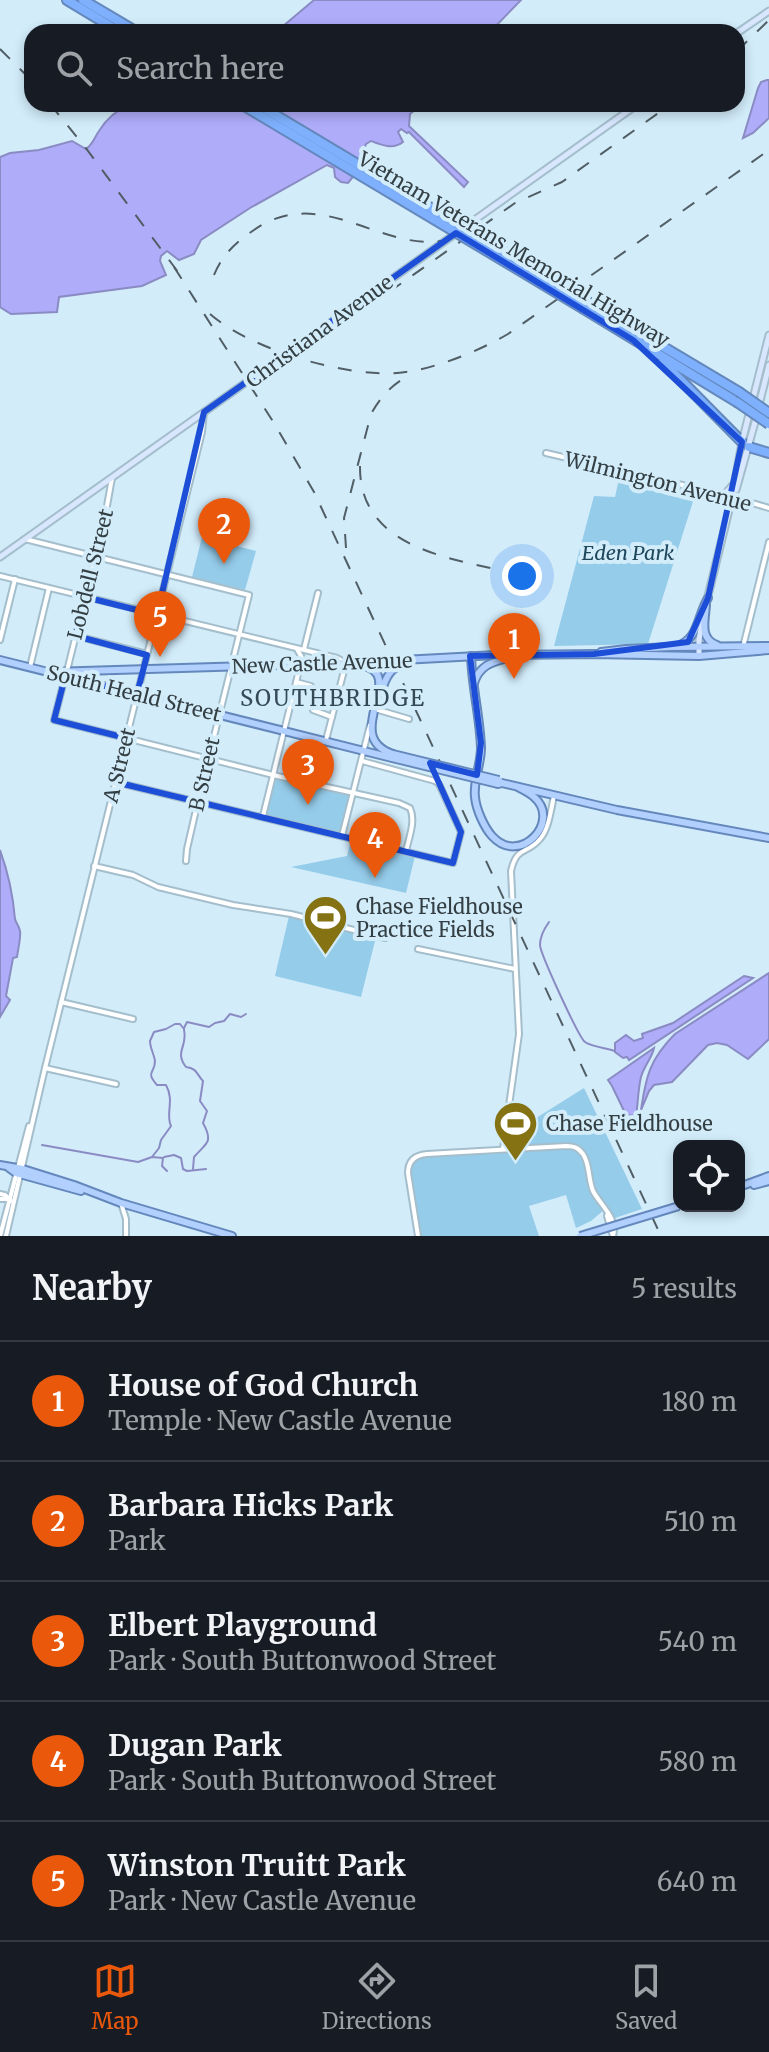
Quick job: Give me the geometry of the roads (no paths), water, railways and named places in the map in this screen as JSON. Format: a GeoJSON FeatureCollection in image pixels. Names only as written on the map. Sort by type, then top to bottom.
{"type":"FeatureCollection","features":[{"type":"Feature","properties":{"kind":"highway"},"geometry":{"type":"LineString","coordinates":[[67,0],[107,24]]}},
{"type":"Feature","properties":{"kind":"highway"},"geometry":{"type":"LineString","coordinates":[[83,0],[124,24]]}},
{"type":"Feature","properties":{"kind":"highway","name":"Vietnam Veterans Memorial Highway"},"geometry":{"type":"LineString","coordinates":[[255,112],[722,382],[769,424]]}},
{"type":"Feature","properties":{"kind":"highway","name":"Vietnam Veterans Memorial Highway"},"geometry":{"type":"LineString","coordinates":[[270,112],[586,306],[633,340],[769,413]]}},
{"type":"Feature","properties":{"kind":"highway"},"geometry":{"type":"LineString","coordinates":[[633,340],[663,362],[746,445],[769,453]]}},
{"type":"Feature","properties":{"kind":"highway"},"geometry":{"type":"LineString","coordinates":[[738,394],[769,406]]}},
{"type":"Feature","properties":{"kind":"main road"},"geometry":{"type":"LineString","coordinates":[[745,28],[769,11]]}},
{"type":"Feature","properties":{"kind":"main road","name":"Christiana Avenue"},"geometry":{"type":"LineString","coordinates":[[0,557],[627,112]]}},
{"type":"Feature","properties":{"kind":"main road"},"geometry":{"type":"LineString","coordinates":[[720,494],[732,487],[746,445],[769,335]]}},
{"type":"Feature","properties":{"kind":"main road"},"geometry":{"type":"LineString","coordinates":[[699,656],[707,601],[769,365]]}},
{"type":"Feature","properties":{"kind":"main road"},"geometry":{"type":"LineString","coordinates":[[732,498],[738,462]]}},
{"type":"Feature","properties":{"kind":"main road"},"geometry":{"type":"LineString","coordinates":[[707,601],[704,633],[708,641],[714,645],[742,647]]}},
{"type":"Feature","properties":{"kind":"main road"},"geometry":{"type":"LineString","coordinates":[[672,647],[688,642],[693,636],[700,611],[707,601]]}},
{"type":"Feature","properties":{"kind":"main road","name":"New Castle Avenue"},"geometry":{"type":"LineString","coordinates":[[594,654],[672,647],[769,648]]}},
{"type":"Feature","properties":{"kind":"main road","name":"New Castle Avenue"},"geometry":{"type":"LineString","coordinates":[[66,674],[523,654],[699,656],[769,648]]}},
{"type":"Feature","properties":{"kind":"main road"},"geometry":{"type":"LineString","coordinates":[[473,691],[476,676],[484,666],[523,654]]}},
{"type":"Feature","properties":{"kind":"main road"},"geometry":{"type":"LineString","coordinates":[[471,656],[481,743],[475,801],[489,834],[509,846],[531,841],[539,831],[542,820],[537,800],[518,787]]}},
{"type":"Feature","properties":{"kind":"main road"},"geometry":{"type":"LineString","coordinates":[[393,756],[376,742],[371,720],[387,674],[396,666],[414,659]]}},
{"type":"Feature","properties":{"kind":"main road","name":"South Heald Street"},"geometry":{"type":"LineString","coordinates":[[0,660],[554,796],[769,838]]}},
{"type":"Feature","properties":{"kind":"main road"},"geometry":{"type":"LineString","coordinates":[[346,663],[368,666],[378,673],[380,685],[376,707]]}},
{"type":"Feature","properties":{"kind":"main road"},"geometry":{"type":"LineString","coordinates":[[99,685],[94,682],[93,674],[106,671]]}},
{"type":"Feature","properties":{"kind":"main road"},"geometry":{"type":"LineString","coordinates":[[0,1165],[74,1185],[121,1203],[232,1236]]}},
{"type":"Feature","properties":{"kind":"main road"},"geometry":{"type":"LineString","coordinates":[[745,1185],[769,1178]]}},
{"type":"Feature","properties":{"kind":"main road"},"geometry":{"type":"LineString","coordinates":[[579,1236],[673,1208]]}},
{"type":"Feature","properties":{"kind":"street","name":"A Street"},"geometry":{"type":"LineString","coordinates":[[3,1236],[9,1199],[33,1119],[202,432],[204,412]]}},
{"type":"Feature","properties":{"kind":"street","name":"Wilmington Avenue"},"geometry":{"type":"LineString","coordinates":[[546,453],[769,508]]}},
{"type":"Feature","properties":{"kind":"street","name":"Lobdell Street"},"geometry":{"type":"LineString","coordinates":[[112,478],[54,720],[126,738]]}},
{"type":"Feature","properties":{"kind":"street"},"geometry":{"type":"LineString","coordinates":[[25,539],[167,575]]}},
{"type":"Feature","properties":{"kind":"street"},"geometry":{"type":"LineString","coordinates":[[742,647],[769,542]]}},
{"type":"Feature","properties":{"kind":"street","name":"B Street"},"geometry":{"type":"LineString","coordinates":[[167,575],[249,595],[186,861]]}},
{"type":"Feature","properties":{"kind":"street"},"geometry":{"type":"LineString","coordinates":[[0,576],[337,658],[346,663],[326,740]]}},
{"type":"Feature","properties":{"kind":"street"},"geometry":{"type":"LineString","coordinates":[[0,640],[15,579]]}},
{"type":"Feature","properties":{"kind":"street"},"geometry":{"type":"LineString","coordinates":[[30,667],[49,588]]}},
{"type":"Feature","properties":{"kind":"street"},"geometry":{"type":"LineString","coordinates":[[304,649],[318,593]]}},
{"type":"Feature","properties":{"kind":"street"},"geometry":{"type":"LineString","coordinates":[[76,636],[147,654]]}},
{"type":"Feature","properties":{"kind":"street"},"geometry":{"type":"LineString","coordinates":[[263,816],[302,656],[296,647]]}},
{"type":"Feature","properties":{"kind":"street"},"geometry":{"type":"LineString","coordinates":[[296,682],[311,686],[316,696],[313,710],[333,717]]}},
{"type":"Feature","properties":{"kind":"street"},"geometry":{"type":"LineString","coordinates":[[376,707],[409,719]]}},
{"type":"Feature","properties":{"kind":"street"},"geometry":{"type":"LineString","coordinates":[[342,836],[371,720]]}},
{"type":"Feature","properties":{"kind":"street"},"geometry":{"type":"LineString","coordinates":[[126,738],[399,803],[410,808],[412,813],[406,851]]}},
{"type":"Feature","properties":{"kind":"street"},"geometry":{"type":"LineString","coordinates":[[115,782],[453,863],[461,832],[439,784],[362,761]]}},
{"type":"Feature","properties":{"kind":"street"},"geometry":{"type":"LineString","coordinates":[[503,1149],[519,1044],[511,871],[519,853],[544,833],[554,796]]}},
{"type":"Feature","properties":{"kind":"street"},"geometry":{"type":"LineString","coordinates":[[94,866],[133,875],[158,887],[233,905],[291,914],[385,938]]}},
{"type":"Feature","properties":{"kind":"street"},"geometry":{"type":"LineString","coordinates":[[418,949],[515,969]]}},
{"type":"Feature","properties":{"kind":"street"},"geometry":{"type":"LineString","coordinates":[[61,1002],[133,1019]]}},
{"type":"Feature","properties":{"kind":"street"},"geometry":{"type":"LineString","coordinates":[[45,1068],[116,1084]]}},
{"type":"Feature","properties":{"kind":"street"},"geometry":{"type":"LineString","coordinates":[[418,1236],[408,1173],[412,1160],[423,1154],[566,1146],[576,1147],[584,1156],[592,1188],[611,1215],[615,1230],[613,1236]]}},
{"type":"Feature","properties":{"kind":"street","name":"A Street"},"geometry":{"type":"LineString","coordinates":[[3,1236],[14,1204],[17,1170]]}},
{"type":"Feature","properties":{"kind":"street"},"geometry":{"type":"LineString","coordinates":[[0,1197],[14,1204]]}},
{"type":"Feature","properties":{"kind":"street"},"geometry":{"type":"LineString","coordinates":[[121,1203],[126,1219],[126,1236]]}},
{"type":"Feature","properties":{"kind":"waterway"},"geometry":{"type":"LineString","coordinates":[[549,922],[540,945],[575,1026],[585,1042],[615,1051]]}},
{"type":"Feature","properties":{"kind":"waterway"},"geometry":{"type":"LineString","coordinates":[[184,1028],[187,1022],[209,1027],[224,1021],[230,1014],[241,1017],[246,1014]]}},
{"type":"Feature","properties":{"kind":"waterway"},"geometry":{"type":"LineString","coordinates":[[152,1157],[171,1126],[169,1091],[166,1085],[157,1085],[152,1077],[155,1061],[150,1041],[154,1032],[175,1024],[180,1024],[184,1029]]}},
{"type":"Feature","properties":{"kind":"waterway"},"geometry":{"type":"LineString","coordinates":[[184,1030],[181,1057],[186,1067],[195,1070],[203,1081],[200,1101],[207,1111],[203,1123],[208,1139],[194,1157],[193,1169]]}},
{"type":"Feature","properties":{"kind":"waterway"},"geometry":{"type":"LineString","coordinates":[[42,1145],[138,1162],[152,1157],[163,1158],[162,1166],[167,1171]]}},
{"type":"Feature","properties":{"kind":"waterway"},"geometry":{"type":"LineString","coordinates":[[164,1157],[174,1155],[181,1158],[183,1169],[187,1171],[206,1169]]}},
{"type":"Feature","properties":{"kind":"railway"},"geometry":{"type":"LineString","coordinates":[[745,43],[769,20]]}},
{"type":"Feature","properties":{"kind":"railway"},"geometry":{"type":"LineString","coordinates":[[0,49],[24,73]]}},
{"type":"Feature","properties":{"kind":"railway"},"geometry":{"type":"LineString","coordinates":[[57,112],[181,276]]}},
{"type":"Feature","properties":{"kind":"railway"},"geometry":{"type":"LineString","coordinates":[[321,340],[515,203],[562,182],[660,112]]}},
{"type":"Feature","properties":{"kind":"railway"},"geometry":{"type":"LineString","coordinates":[[210,314],[249,339],[325,365],[375,373],[397,373],[440,364],[508,334],[769,150]]}},
{"type":"Feature","properties":{"kind":"railway"},"geometry":{"type":"LineString","coordinates":[[214,275],[225,255],[236,244],[254,230],[281,217],[307,214],[333,217],[410,240],[435,242],[461,235]]}},
{"type":"Feature","properties":{"kind":"railway"},"geometry":{"type":"LineString","coordinates":[[174,267],[274,423],[314,492],[661,1236]]}},
{"type":"Feature","properties":{"kind":"railway"},"geometry":{"type":"LineString","coordinates":[[346,548],[344,518],[371,414],[388,391],[412,374]]}},
{"type":"Feature","properties":{"kind":"railway"},"geometry":{"type":"LineString","coordinates":[[360,466],[364,493],[374,515],[391,531],[435,554],[508,572]]}},
{"type":"Feature","properties":{"kind":"place","name":"Barbara Hicks Park"},"geometry":{"type":"Point","coordinates":[224,564]}},
{"type":"Feature","properties":{"kind":"place","name":"Winston Truitt Park"},"geometry":{"type":"Point","coordinates":[160,657]}},
{"type":"Feature","properties":{"kind":"place","name":"House of God Church"},"geometry":{"type":"Point","coordinates":[514,679]}},
{"type":"Feature","properties":{"kind":"place","name":"Elbert Playground"},"geometry":{"type":"Point","coordinates":[308,805]}},
{"type":"Feature","properties":{"kind":"place","name":"Dugan Park"},"geometry":{"type":"Point","coordinates":[375,878]}},
{"type":"Feature","properties":{"kind":"place","name":"Chase Fieldhouse Practice Fields"},"geometry":{"type":"Point","coordinates":[325,956]}},
{"type":"Feature","properties":{"kind":"place","name":"Chase Fieldhouse"},"geometry":{"type":"Point","coordinates":[515,1162]}},
{"type":"Feature","properties":{"kind":"district","name":"SOUTHBRIDGE"},"geometry":{"type":"Point","coordinates":[333,698]}},
{"type":"Feature","properties":{"kind":"park label","name":"Eden Park"},"geometry":{"type":"Point","coordinates":[628,552]}}]}
